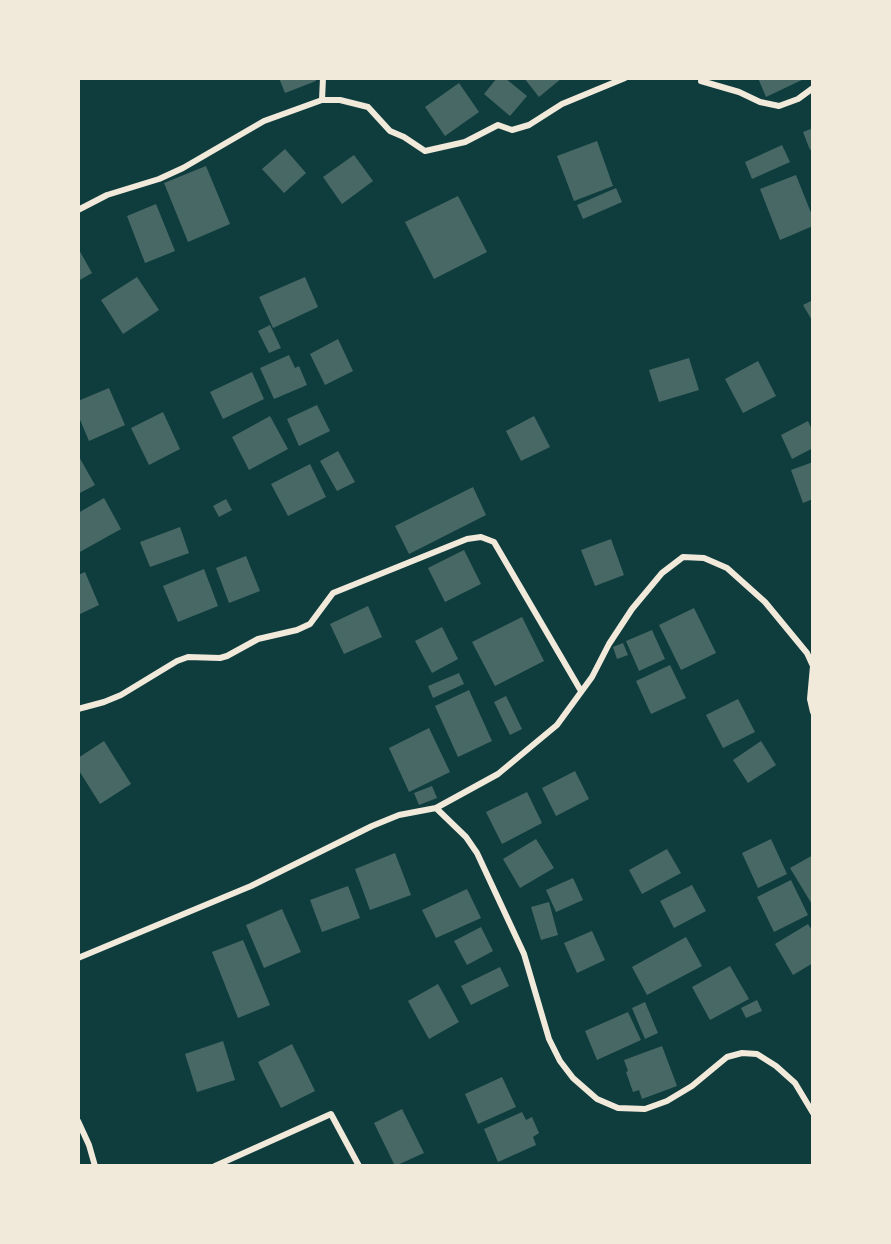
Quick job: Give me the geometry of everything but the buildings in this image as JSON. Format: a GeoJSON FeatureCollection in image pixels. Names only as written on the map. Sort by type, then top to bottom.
{"type":"FeatureCollection","features":[{"type":"Feature","properties":{"kind":"street"},"geometry":{"type":"LineString","coordinates":[[322,100],[323,78]]}},
{"type":"Feature","properties":{"kind":"street"},"geometry":{"type":"LineString","coordinates":[[78,210],[108,195],[183,168],[264,121],[322,100],[340,100],[368,107],[390,131],[404,137],[424,151],[465,142],[498,125],[512,130],[529,125],[562,104],[625,78]]}},
{"type":"Feature","properties":{"kind":"street"},"geometry":{"type":"LineString","coordinates":[[701,81],[739,92],[760,102],[779,106],[798,99],[813,88]]}},
{"type":"Feature","properties":{"kind":"street"},"geometry":{"type":"LineString","coordinates":[[78,709],[121,695],[177,661],[188,657],[220,658],[258,639],[297,630],[310,624],[333,593],[467,539],[481,537],[495,543],[581,691]]}},
{"type":"Feature","properties":{"kind":"street"},"geometry":{"type":"LineString","coordinates":[[78,958],[251,886],[372,826],[399,815],[436,808],[498,774],[557,725],[592,677],[609,644],[632,609],[662,573],[683,557],[704,558],[727,568],[765,602],[807,653],[813,666],[810,699],[813,712]]}},
{"type":"Feature","properties":{"kind":"street"},"geometry":{"type":"LineString","coordinates":[[436,808],[466,837],[477,853],[524,954],[549,1039],[560,1061],[573,1078],[597,1099],[618,1108],[645,1109],[667,1101],[692,1086],[728,1057],[742,1053],[757,1054],[776,1066],[795,1083],[813,1113]]}},
{"type":"Feature","properties":{"kind":"street"},"geometry":{"type":"LineString","coordinates":[[215,1166],[331,1114],[359,1166]]}},
{"type":"Feature","properties":{"kind":"street"},"geometry":{"type":"LineString","coordinates":[[78,1121],[89,1145],[95,1166]]}}]}
